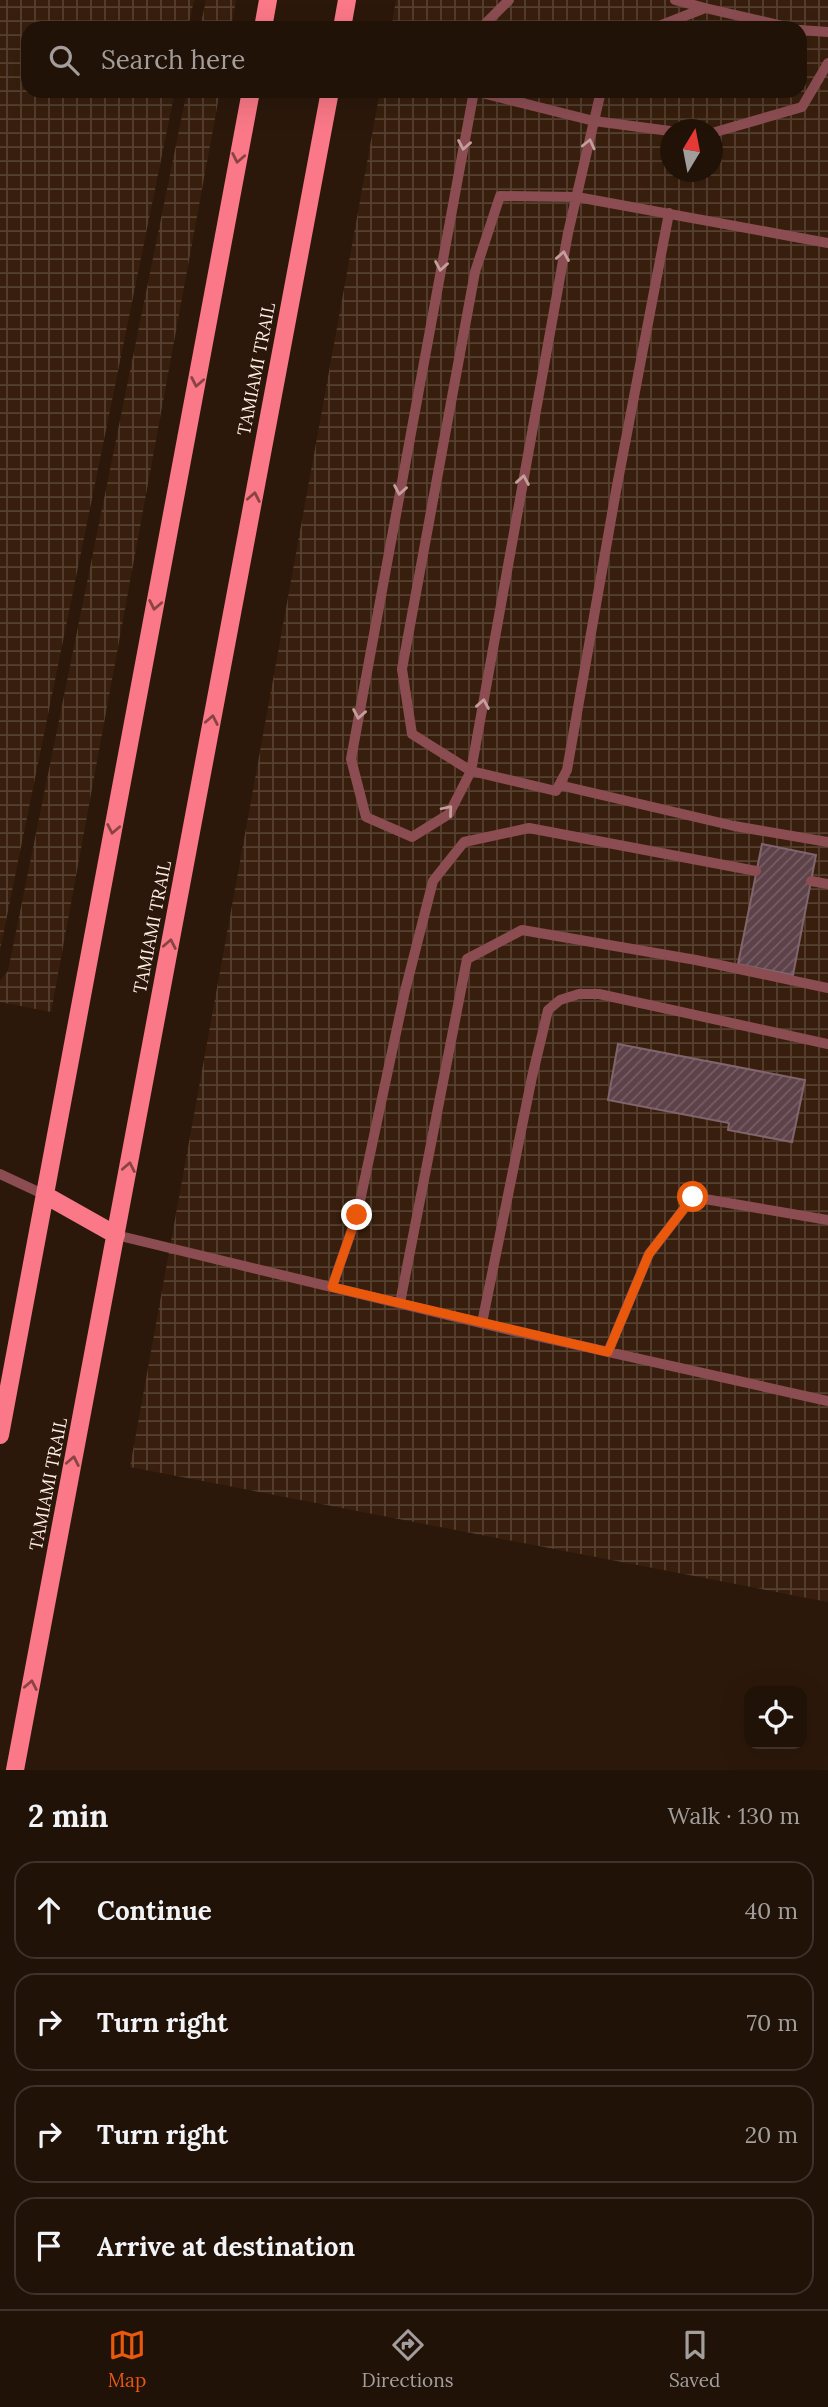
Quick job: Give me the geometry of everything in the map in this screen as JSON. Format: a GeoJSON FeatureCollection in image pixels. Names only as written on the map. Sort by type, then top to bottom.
{"type":"FeatureCollection","features":[{"type":"Feature","properties":{"kind":"main road"},"geometry":{"type":"LineString","coordinates":[[264,21],[268,0]]}},
{"type":"Feature","properties":{"kind":"main road"},"geometry":{"type":"LineString","coordinates":[[343,21],[347,0]]}},
{"type":"Feature","properties":{"kind":"main road"},"geometry":{"type":"LineString","coordinates":[[0,1435],[250,98]]}},
{"type":"Feature","properties":{"kind":"main road","name":"TAMIAMI TRAIL"},"geometry":{"type":"LineString","coordinates":[[15,1770],[329,98]]}},
{"type":"Feature","properties":{"kind":"main road"},"geometry":{"type":"LineString","coordinates":[[45,1195],[116,1235]]}},
{"type":"Feature","properties":{"kind":"lane"},"geometry":{"type":"LineString","coordinates":[[488,21],[509,0]]}},
{"type":"Feature","properties":{"kind":"lane"},"geometry":{"type":"LineString","coordinates":[[675,0],[762,21]]}},
{"type":"Feature","properties":{"kind":"lane"},"geometry":{"type":"LineString","coordinates":[[672,21],[705,8]]}},
{"type":"Feature","properties":{"kind":"lane"},"geometry":{"type":"LineString","coordinates":[[807,30],[828,32]]}},
{"type":"Feature","properties":{"kind":"lane"},"geometry":{"type":"LineString","coordinates":[[723,130],[802,107],[828,63]]}},
{"type":"Feature","properties":{"kind":"lane"},"geometry":{"type":"LineString","coordinates":[[473,98],[351,760],[366,817],[412,837],[449,814],[471,771],[568,233],[599,98]]}},
{"type":"Feature","properties":{"kind":"lane"},"geometry":{"type":"LineString","coordinates":[[502,98],[594,121],[660,130]]}},
{"type":"Feature","properties":{"kind":"lane"},"geometry":{"type":"LineString","coordinates":[[669,213],[567,770],[556,791],[471,771],[412,734],[402,669],[475,272],[500,196],[577,197],[669,213],[828,243]]}},
{"type":"Feature","properties":{"kind":"lane"},"geometry":{"type":"LineString","coordinates":[[559,785],[734,826],[828,842]]}},
{"type":"Feature","properties":{"kind":"lane"},"geometry":{"type":"LineString","coordinates":[[332,1287],[357,1215],[405,991],[433,881],[464,842],[528,828],[756,871]]}},
{"type":"Feature","properties":{"kind":"lane"},"geometry":{"type":"LineString","coordinates":[[811,881],[828,884]]}},
{"type":"Feature","properties":{"kind":"lane"},"geometry":{"type":"LineString","coordinates":[[400,1303],[467,959],[522,930],[696,960],[828,988]]}},
{"type":"Feature","properties":{"kind":"lane"},"geometry":{"type":"LineString","coordinates":[[482,1323],[532,1077],[548,1010],[554,1005],[579,995],[599,994],[828,1044]]}},
{"type":"Feature","properties":{"kind":"lane"},"geometry":{"type":"LineString","coordinates":[[0,1174],[45,1195]]}},
{"type":"Feature","properties":{"kind":"lane"},"geometry":{"type":"LineString","coordinates":[[608,1352],[649,1254],[693,1197],[828,1220]]}},
{"type":"Feature","properties":{"kind":"lane"},"geometry":{"type":"LineString","coordinates":[[116,1235],[482,1323],[828,1401]]}},
{"type":"Feature","properties":{"kind":"shaded area"},"geometry":{"type":"Polygon","coordinates":[[[0,0],[194,0],[190,21],[21,21],[21,98],[174,98],[0,950],[0,0]]]}},
{"type":"Feature","properties":{"kind":"shaded area"},"geometry":{"type":"Polygon","coordinates":[[[206,0],[236,0],[232,21],[202,21],[206,0]]]}},
{"type":"Feature","properties":{"kind":"shaded area"},"geometry":{"type":"Polygon","coordinates":[[[396,0],[828,0],[828,1602],[130,1467],[379,98],[807,98],[807,21],[392,21],[396,0]]]}},
{"type":"Feature","properties":{"kind":"shaded area"},"geometry":{"type":"Polygon","coordinates":[[[186,98],[219,98],[51,1012],[0,1002],[0,981],[8,971],[186,98]]]}},
{"type":"Feature","properties":{"kind":"building"},"geometry":{"type":"Polygon","coordinates":[[[762,844],[816,855],[793,975],[738,964],[762,844]]]}},
{"type":"Feature","properties":{"kind":"building"},"geometry":{"type":"Polygon","coordinates":[[[618,1044],[805,1080],[792,1142],[728,1130],[729,1123],[608,1100],[618,1044]]]}},
{"type":"Feature","properties":{"kind":"route"},"geometry":{"type":"LineString","coordinates":[[357,1215],[332,1287],[608,1352],[649,1254],[693,1197]]}}]}
